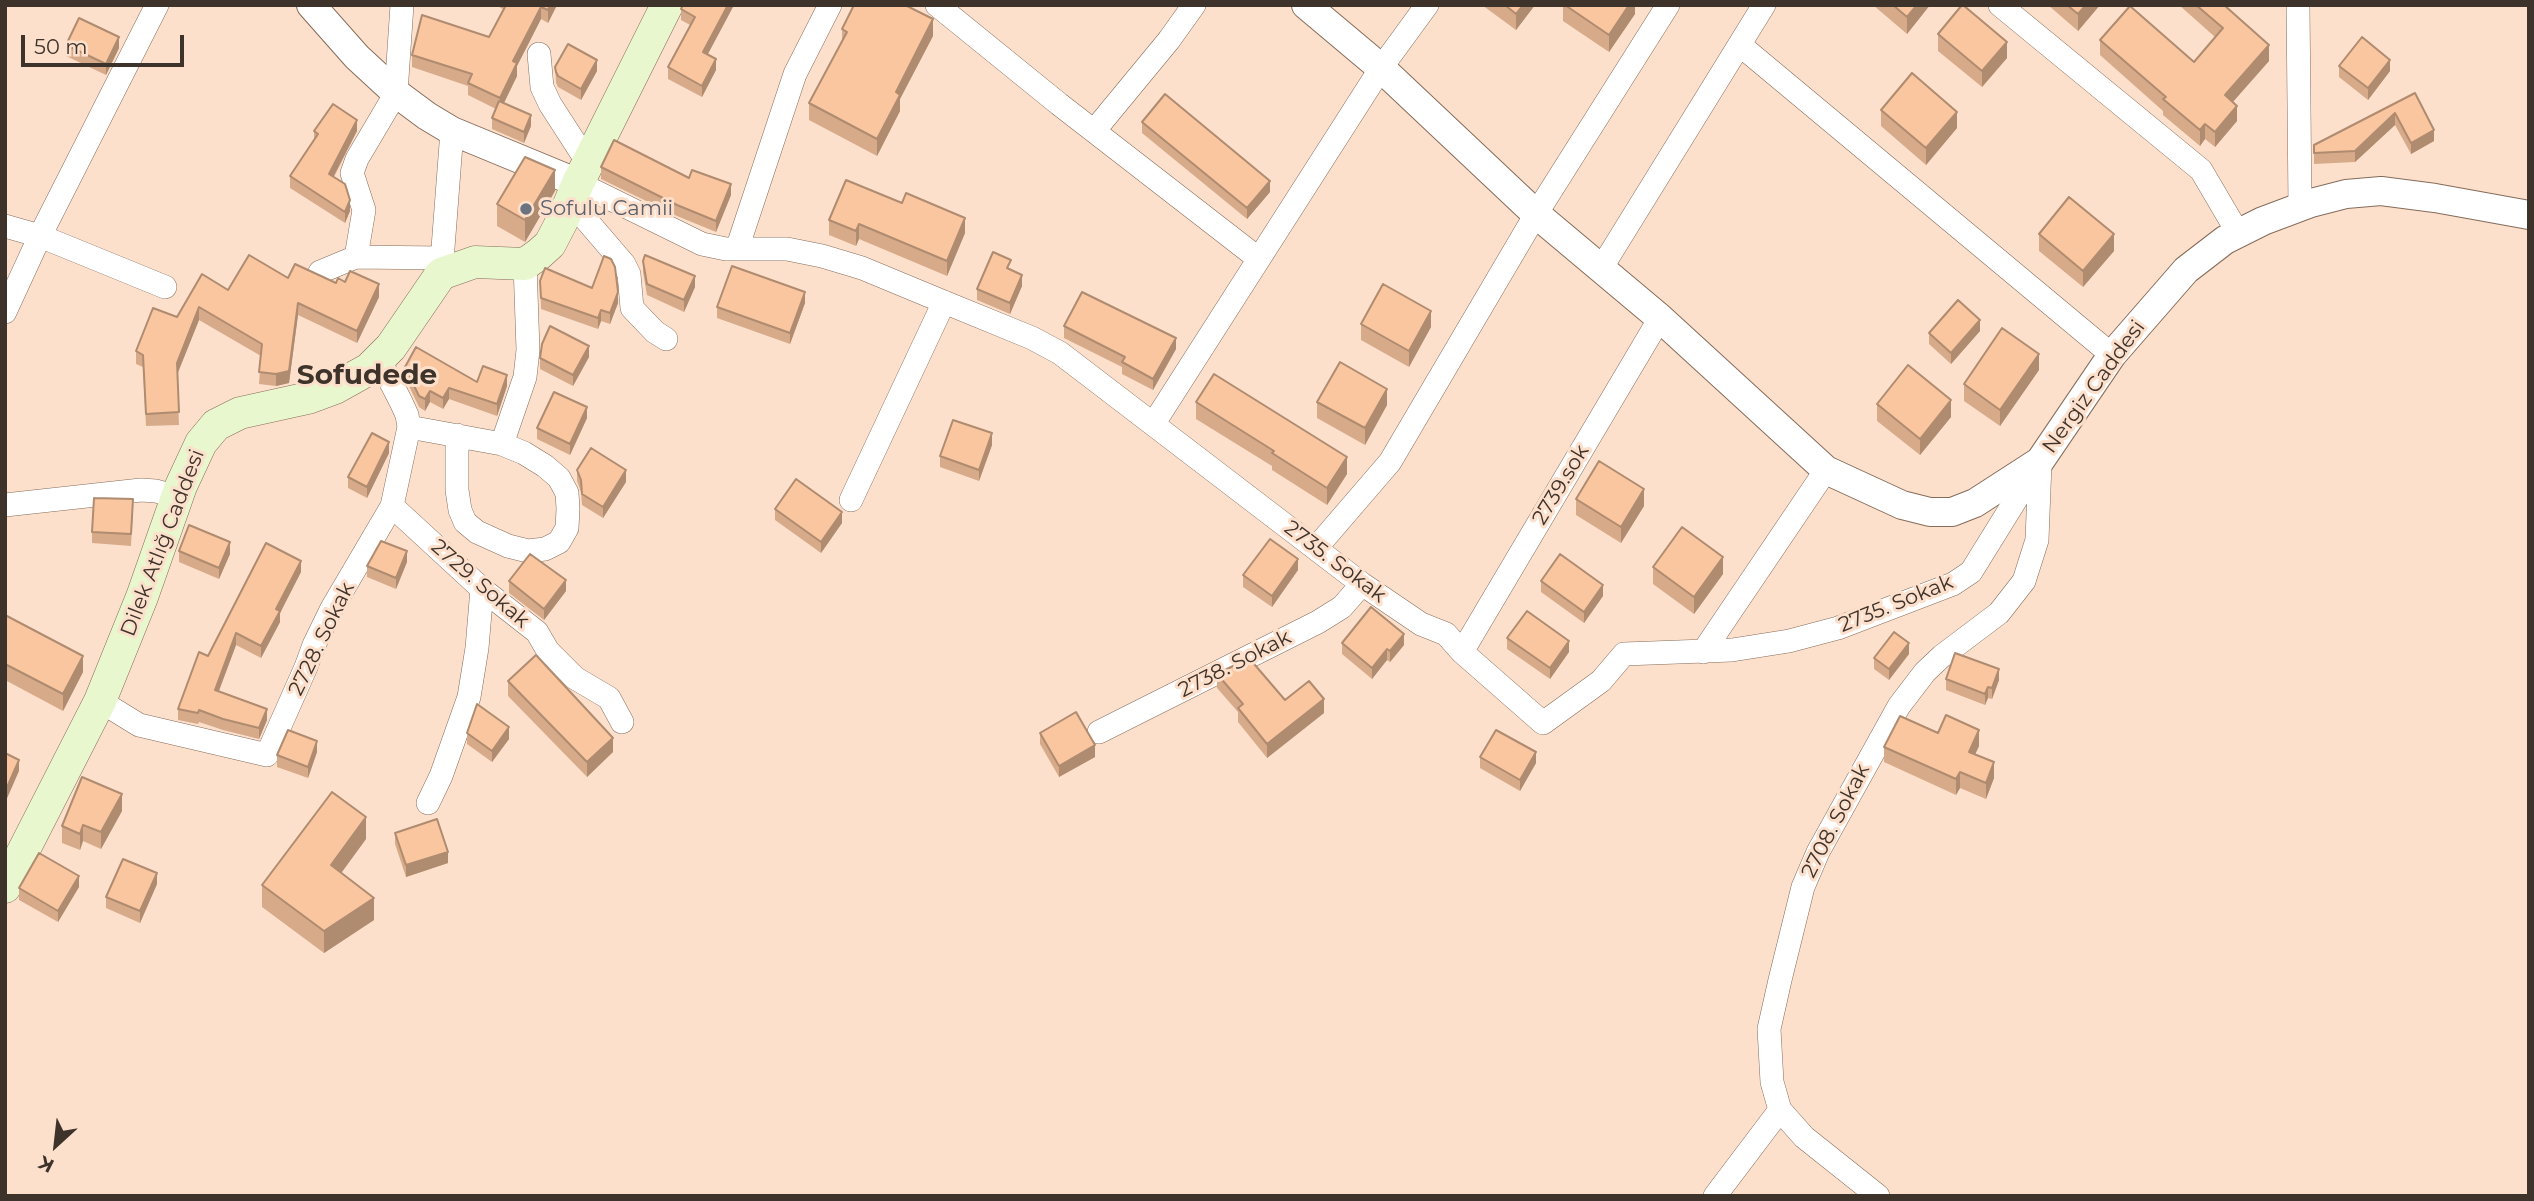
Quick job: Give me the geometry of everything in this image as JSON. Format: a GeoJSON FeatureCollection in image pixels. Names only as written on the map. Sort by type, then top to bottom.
{"type":"FeatureCollection","features":[{"type":"Feature","properties":{"kind":"main road"},"geometry":{"type":"LineString","coordinates":[[441,266],[475,262],[525,264],[550,243],[667,5]]}},
{"type":"Feature","properties":{"kind":"main road","name":"Dilek Atlığ Caddesi"},"geometry":{"type":"LineString","coordinates":[[5,887],[100,701],[142,597],[177,497],[201,443],[216,425],[240,413],[308,398],[335,388],[369,369],[391,347],[441,266]]}},
{"type":"Feature","properties":{"kind":"street"},"geometry":{"type":"LineString","coordinates":[[5,312],[40,236],[157,5]]}},
{"type":"Feature","properties":{"kind":"street"},"geometry":{"type":"LineString","coordinates":[[311,5],[357,57],[396,93],[452,131],[579,182]]}},
{"type":"Feature","properties":{"kind":"street"},"geometry":{"type":"LineString","coordinates":[[356,257],[364,210],[352,173],[357,159],[396,93],[402,5]]}},
{"type":"Feature","properties":{"kind":"street"},"geometry":{"type":"LineString","coordinates":[[737,249],[795,74],[830,5]]}},
{"type":"Feature","properties":{"kind":"street"},"geometry":{"type":"LineString","coordinates":[[937,5],[1259,259]]}},
{"type":"Feature","properties":{"kind":"street"},"geometry":{"type":"LineString","coordinates":[[1094,131],[1169,40],[1194,5]]}},
{"type":"Feature","properties":{"kind":"street"},"geometry":{"type":"LineString","coordinates":[[1306,5],[1381,68],[1536,214],[1660,318],[1826,470],[1902,505],[1930,512],[1952,512],[1975,503],[2040,461]]}},
{"type":"Feature","properties":{"kind":"street"},"geometry":{"type":"LineString","coordinates":[[1154,423],[1381,68],[1427,5]]}},
{"type":"Feature","properties":{"kind":"street"},"geometry":{"type":"LineString","coordinates":[[1316,548],[1390,462],[1536,214],[1668,5]]}},
{"type":"Feature","properties":{"kind":"street"},"geometry":{"type":"LineString","coordinates":[[1602,267],[1764,5]]}},
{"type":"Feature","properties":{"kind":"street"},"geometry":{"type":"LineString","coordinates":[[2000,5],[2201,170],[2238,233]]}},
{"type":"Feature","properties":{"kind":"street"},"geometry":{"type":"LineString","coordinates":[[2298,5],[2300,207]]}},
{"type":"Feature","properties":{"kind":"street"},"geometry":{"type":"LineString","coordinates":[[1740,45],[2112,355]]}},
{"type":"Feature","properties":{"kind":"street"},"geometry":{"type":"LineString","coordinates":[[540,54],[542,87],[579,182],[629,274],[632,308],[655,332],[666,339]]}},
{"type":"Feature","properties":{"kind":"street"},"geometry":{"type":"LineString","coordinates":[[320,272],[356,257],[441,266],[452,131]]}},
{"type":"Feature","properties":{"kind":"street","name":"2735. Sokak"},"geometry":{"type":"LineString","coordinates":[[579,182],[702,244],[737,249],[788,249],[862,268],[1032,338],[1060,353],[1362,584],[1421,624],[1446,634],[1462,652],[1543,723],[1601,681],[1624,654],[1732,650],[1789,641],[1838,628],[1953,584],[1970,572],[2040,461]]}},
{"type":"Feature","properties":{"kind":"street","name":"Nergiz Caddesi"},"geometry":{"type":"LineString","coordinates":[[2040,461],[2112,355],[2186,270],[2238,233],[2300,207],[2346,194],[2381,191],[2529,215]]}},
{"type":"Feature","properties":{"kind":"street"},"geometry":{"type":"LineString","coordinates":[[5,226],[40,236],[165,287]]}},
{"type":"Feature","properties":{"kind":"street"},"geometry":{"type":"LineString","coordinates":[[502,444],[522,388],[528,350],[525,264]]}},
{"type":"Feature","properties":{"kind":"street"},"geometry":{"type":"LineString","coordinates":[[852,500],[944,302]]}},
{"type":"Feature","properties":{"kind":"street","name":"2739.sok"},"geometry":{"type":"LineString","coordinates":[[1462,652],[1660,318]]}},
{"type":"Feature","properties":{"kind":"street","name":"2728. Sokak"},"geometry":{"type":"LineString","coordinates":[[100,701],[139,726],[267,755],[332,608],[393,506],[408,427],[407,415],[379,359]]}},
{"type":"Feature","properties":{"kind":"street"},"geometry":{"type":"LineString","coordinates":[[408,427],[457,435],[502,444],[545,466],[559,478],[567,493],[567,528],[559,541],[545,549],[528,551],[508,546],[477,532],[466,522],[460,510],[457,490],[457,435]]}},
{"type":"Feature","properties":{"kind":"street","name":"2708. Sokak"},"geometry":{"type":"LineString","coordinates":[[1878,1196],[1804,1137],[1780,1110],[1772,1082],[1769,1029],[1803,887],[1818,852],[1857,779],[1911,687],[1942,656],[1999,613],[2024,581],[2037,540],[2040,461]]}},
{"type":"Feature","properties":{"kind":"street"},"geometry":{"type":"LineString","coordinates":[[1703,652],[1826,470]]}},
{"type":"Feature","properties":{"kind":"street"},"geometry":{"type":"LineString","coordinates":[[5,505],[141,491],[156,491],[177,497]]}},
{"type":"Feature","properties":{"kind":"street","name":"2729. Sokak"},"geometry":{"type":"LineString","coordinates":[[393,506],[482,589],[537,632],[548,651],[575,678],[609,698],[622,722]]}},
{"type":"Feature","properties":{"kind":"street","name":"2738. Sokak"},"geometry":{"type":"LineString","coordinates":[[1099,732],[1318,622],[1342,607],[1362,584]]}},
{"type":"Feature","properties":{"kind":"street"},"geometry":{"type":"LineString","coordinates":[[428,803],[441,776],[469,697],[482,589]]}},
{"type":"Feature","properties":{"kind":"street"},"geometry":{"type":"LineString","coordinates":[[1715,1196],[1780,1110]]}},
{"type":"Feature","properties":{"kind":"building"},"geometry":{"type":"Polygon","coordinates":[[[506,5],[550,5],[548,10],[541,7],[513,61],[517,63],[500,98],[468,83],[472,74],[412,55],[422,15],[489,37],[506,5]]]}},
{"type":"Feature","properties":{"kind":"building"},"geometry":{"type":"Polygon","coordinates":[[[683,5],[728,5],[703,52],[716,59],[702,86],[668,67],[695,17],[681,9],[683,5]]]}},
{"type":"Feature","properties":{"kind":"building"},"geometry":{"type":"Polygon","coordinates":[[[854,5],[905,5],[933,19],[896,92],[900,95],[877,139],[809,103],[847,32],[842,29],[854,5]]]}},
{"type":"Feature","properties":{"kind":"building"},"geometry":{"type":"Polygon","coordinates":[[[1505,5],[1523,5],[1516,14],[1505,5]]]}},
{"type":"Feature","properties":{"kind":"building"},"geometry":{"type":"Polygon","coordinates":[[[1565,5],[1629,5],[1609,35],[1565,5]]]}},
{"type":"Feature","properties":{"kind":"building"},"geometry":{"type":"Polygon","coordinates":[[[1893,5],[1917,5],[1907,17],[1893,5]]]}},
{"type":"Feature","properties":{"kind":"building"},"geometry":{"type":"Polygon","coordinates":[[[1962,5],[2007,42],[1982,71],[1938,34],[1962,5]]]}},
{"type":"Feature","properties":{"kind":"building"},"geometry":{"type":"Polygon","coordinates":[[[2067,5],[2086,5],[2078,14],[2067,5]]]}},
{"type":"Feature","properties":{"kind":"building"},"geometry":{"type":"Polygon","coordinates":[[[2196,5],[2224,5],[2269,45],[2225,95],[2237,106],[2215,132],[2205,124],[2200,130],[2100,40],[2130,6],[2194,62],[2223,28],[2196,5]]]}},
{"type":"Feature","properties":{"kind":"building"},"geometry":{"type":"Polygon","coordinates":[[[79,18],[119,37],[106,64],[66,45],[79,18]]]}},
{"type":"Feature","properties":{"kind":"building"},"geometry":{"type":"Polygon","coordinates":[[[2362,37],[2390,60],[2368,88],[2339,66],[2362,37]]]}},
{"type":"Feature","properties":{"kind":"building"},"geometry":{"type":"Polygon","coordinates":[[[568,44],[597,60],[581,89],[558,76],[556,72],[555,67],[568,44]]]}},
{"type":"Feature","properties":{"kind":"building"},"geometry":{"type":"Polygon","coordinates":[[[1912,73],[1957,112],[1926,148],[1881,110],[1912,73]]]}},
{"type":"Feature","properties":{"kind":"building"},"geometry":{"type":"Polygon","coordinates":[[[2415,93],[2434,130],[2411,143],[2395,113],[2355,151],[2314,153],[2314,145],[2415,93]]]}},
{"type":"Feature","properties":{"kind":"building"},"geometry":{"type":"Polygon","coordinates":[[[1165,94],[1270,181],[1247,208],[1142,122],[1165,94]]]}},
{"type":"Feature","properties":{"kind":"building"},"geometry":{"type":"Polygon","coordinates":[[[499,101],[531,115],[524,132],[492,118],[499,101]]]}},
{"type":"Feature","properties":{"kind":"building"},"geometry":{"type":"Polygon","coordinates":[[[333,104],[357,120],[329,174],[345,184],[350,200],[345,212],[290,176],[318,134],[314,131],[333,104]]]}},
{"type":"Feature","properties":{"kind":"building"},"geometry":{"type":"Polygon","coordinates":[[[614,140],[689,178],[692,170],[731,184],[716,221],[601,167],[614,140]]]}},
{"type":"Feature","properties":{"kind":"building"},"geometry":{"type":"Polygon","coordinates":[[[525,157],[555,170],[525,220],[497,204],[525,157]]]}},
{"type":"Feature","properties":{"kind":"building"},"geometry":{"type":"Polygon","coordinates":[[[846,180],[902,203],[906,193],[965,218],[947,261],[859,224],[856,231],[829,220],[846,180]]]}},
{"type":"Feature","properties":{"kind":"building"},"geometry":{"type":"Polygon","coordinates":[[[2069,197],[2114,234],[2083,271],[2039,234],[2069,197]]]}},
{"type":"Feature","properties":{"kind":"building"},"geometry":{"type":"Polygon","coordinates":[[[993,252],[1011,260],[1007,268],[1022,275],[1010,303],[977,289],[993,252]]]}},
{"type":"Feature","properties":{"kind":"building"},"geometry":{"type":"Polygon","coordinates":[[[249,255],[288,278],[295,264],[336,283],[338,278],[345,282],[350,271],[379,284],[357,331],[298,303],[289,371],[276,374],[259,372],[262,344],[199,307],[177,363],[179,412],[146,414],[143,355],[136,351],[153,308],[177,317],[202,274],[228,290],[249,255]]]}},
{"type":"Feature","properties":{"kind":"building"},"geometry":{"type":"Polygon","coordinates":[[[645,255],[695,276],[684,300],[647,284],[643,261],[645,255]]]}},
{"type":"Feature","properties":{"kind":"building"},"geometry":{"type":"Polygon","coordinates":[[[604,256],[611,259],[615,267],[618,292],[610,313],[601,310],[598,318],[541,298],[540,281],[545,268],[592,288],[604,256]]]}},
{"type":"Feature","properties":{"kind":"building"},"geometry":{"type":"Polygon","coordinates":[[[732,266],[805,292],[790,333],[717,307],[732,266]]]}},
{"type":"Feature","properties":{"kind":"building"},"geometry":{"type":"Polygon","coordinates":[[[1383,284],[1431,311],[1409,351],[1361,324],[1383,284]]]}},
{"type":"Feature","properties":{"kind":"building"},"geometry":{"type":"Polygon","coordinates":[[[1082,292],[1176,338],[1153,379],[1122,362],[1125,357],[1064,326],[1082,292]]]}},
{"type":"Feature","properties":{"kind":"building"},"geometry":{"type":"Polygon","coordinates":[[[1958,300],[1980,320],[1951,353],[1929,333],[1958,300]]]}},
{"type":"Feature","properties":{"kind":"building"},"geometry":{"type":"Polygon","coordinates":[[[550,326],[589,346],[573,375],[540,358],[542,344],[550,326]]]}},
{"type":"Feature","properties":{"kind":"building"},"geometry":{"type":"Polygon","coordinates":[[[2002,328],[2039,354],[2000,410],[1964,384],[2002,328]]]}},
{"type":"Feature","properties":{"kind":"building"},"geometry":{"type":"Polygon","coordinates":[[[416,347],[477,382],[483,366],[507,375],[497,404],[449,388],[443,398],[430,391],[425,399],[419,396],[405,367],[416,347]]]}},
{"type":"Feature","properties":{"kind":"building"},"geometry":{"type":"Polygon","coordinates":[[[1340,362],[1387,389],[1365,428],[1317,402],[1340,362]]]}},
{"type":"Feature","properties":{"kind":"building"},"geometry":{"type":"Polygon","coordinates":[[[1908,365],[1951,400],[1920,439],[1877,404],[1908,365]]]}},
{"type":"Feature","properties":{"kind":"building"},"geometry":{"type":"Polygon","coordinates":[[[1214,374],[1347,457],[1327,488],[1196,402],[1214,374]]]}},
{"type":"Feature","properties":{"kind":"building"},"geometry":{"type":"Polygon","coordinates":[[[554,392],[587,407],[570,444],[537,428],[554,392]]]}},
{"type":"Feature","properties":{"kind":"building"},"geometry":{"type":"Polygon","coordinates":[[[953,420],[992,433],[979,470],[940,456],[953,420]]]}},
{"type":"Feature","properties":{"kind":"building"},"geometry":{"type":"Polygon","coordinates":[[[372,433],[389,442],[367,487],[348,477],[372,433]]]}},
{"type":"Feature","properties":{"kind":"building"},"geometry":{"type":"Polygon","coordinates":[[[591,448],[626,470],[603,507],[582,494],[577,470],[591,448]]]}},
{"type":"Feature","properties":{"kind":"building"},"geometry":{"type":"Polygon","coordinates":[[[1599,461],[1644,489],[1621,527],[1576,499],[1599,461]]]}},
{"type":"Feature","properties":{"kind":"building"},"geometry":{"type":"Polygon","coordinates":[[[796,479],[842,512],[821,542],[775,509],[796,479]]]}},
{"type":"Feature","properties":{"kind":"building"},"geometry":{"type":"Polygon","coordinates":[[[94,498],[133,499],[131,534],[92,532],[94,498]]]}},
{"type":"Feature","properties":{"kind":"building"},"geometry":{"type":"Polygon","coordinates":[[[189,525],[230,542],[219,568],[179,551],[189,525]]]}},
{"type":"Feature","properties":{"kind":"building"},"geometry":{"type":"Polygon","coordinates":[[[1682,527],[1723,557],[1694,597],[1653,567],[1682,527]]]}},
{"type":"Feature","properties":{"kind":"building"},"geometry":{"type":"Polygon","coordinates":[[[1270,539],[1298,559],[1272,596],[1243,575],[1270,539]]]}},
{"type":"Feature","properties":{"kind":"building"},"geometry":{"type":"Polygon","coordinates":[[[381,541],[407,551],[396,578],[367,566],[381,541]]]}},
{"type":"Feature","properties":{"kind":"building"},"geometry":{"type":"Polygon","coordinates":[[[266,543],[301,561],[276,609],[280,611],[261,646],[236,633],[215,690],[267,709],[259,728],[199,710],[198,713],[178,709],[199,652],[208,656],[266,543]]]}},
{"type":"Feature","properties":{"kind":"building"},"geometry":{"type":"Polygon","coordinates":[[[530,554],[566,580],[544,609],[509,581],[530,554]]]}},
{"type":"Feature","properties":{"kind":"building"},"geometry":{"type":"Polygon","coordinates":[[[1560,554],[1603,585],[1584,612],[1541,581],[1560,554]]]}},
{"type":"Feature","properties":{"kind":"building"},"geometry":{"type":"Polygon","coordinates":[[[1371,607],[1404,634],[1372,668],[1342,643],[1371,607]]]}},
{"type":"Feature","properties":{"kind":"building"},"geometry":{"type":"Polygon","coordinates":[[[1527,611],[1569,641],[1550,668],[1507,638],[1527,611]]]}},
{"type":"Feature","properties":{"kind":"building"},"geometry":{"type":"Polygon","coordinates":[[[5,615],[83,656],[63,694],[5,664],[5,615]]]}},
{"type":"Feature","properties":{"kind":"building"},"geometry":{"type":"Polygon","coordinates":[[[1894,632],[1909,643],[1889,669],[1874,658],[1894,632]]]}},
{"type":"Feature","properties":{"kind":"building"},"geometry":{"type":"Polygon","coordinates":[[[1955,653],[1999,669],[1992,688],[1988,687],[1985,694],[1946,679],[1955,653]]]}},
{"type":"Feature","properties":{"kind":"building"},"geometry":{"type":"Polygon","coordinates":[[[536,655],[613,738],[587,762],[508,681],[536,655]]]}},
{"type":"Feature","properties":{"kind":"building"},"geometry":{"type":"Polygon","coordinates":[[[1249,658],[1285,700],[1309,681],[1324,699],[1267,744],[1238,708],[1243,704],[1217,674],[1249,658]]]}},
{"type":"Feature","properties":{"kind":"building"},"geometry":{"type":"Polygon","coordinates":[[[477,704],[509,727],[492,751],[467,733],[477,704]]]}},
{"type":"Feature","properties":{"kind":"building"},"geometry":{"type":"Polygon","coordinates":[[[1076,712],[1095,745],[1059,766],[1040,733],[1076,712]]]}},
{"type":"Feature","properties":{"kind":"building"},"geometry":{"type":"Polygon","coordinates":[[[1946,715],[1979,730],[1969,752],[1994,762],[1986,783],[1960,772],[1956,779],[1884,747],[1900,716],[1938,733],[1946,715]]]}},
{"type":"Feature","properties":{"kind":"building"},"geometry":{"type":"Polygon","coordinates":[[[288,730],[317,741],[308,767],[277,755],[288,730]]]}},
{"type":"Feature","properties":{"kind":"building"},"geometry":{"type":"Polygon","coordinates":[[[1496,730],[1536,752],[1520,780],[1480,757],[1496,730]]]}},
{"type":"Feature","properties":{"kind":"building"},"geometry":{"type":"Polygon","coordinates":[[[5,753],[19,760],[5,792],[5,753]]]}},
{"type":"Feature","properties":{"kind":"building"},"geometry":{"type":"Polygon","coordinates":[[[82,777],[122,794],[101,832],[83,825],[80,834],[62,826],[82,777]]]}},
{"type":"Feature","properties":{"kind":"building"},"geometry":{"type":"Polygon","coordinates":[[[332,792],[366,817],[331,865],[374,898],[324,931],[262,885],[332,792]]]}},
{"type":"Feature","properties":{"kind":"building"},"geometry":{"type":"Polygon","coordinates":[[[437,819],[448,852],[406,865],[395,833],[437,819]]]}},
{"type":"Feature","properties":{"kind":"building"},"geometry":{"type":"Polygon","coordinates":[[[39,853],[79,876],[58,911],[19,888],[39,853]]]}},
{"type":"Feature","properties":{"kind":"building"},"geometry":{"type":"Polygon","coordinates":[[[123,859],[157,873],[140,911],[106,897],[123,859]]]}},
{"type":"Feature","properties":{"kind":"place","name":"Sofulu Camii"},"geometry":{"type":"Point","coordinates":[526,209]}},
{"type":"Feature","properties":{"kind":"district","name":"Sofudede"},"geometry":{"type":"Point","coordinates":[367,376]}}]}
